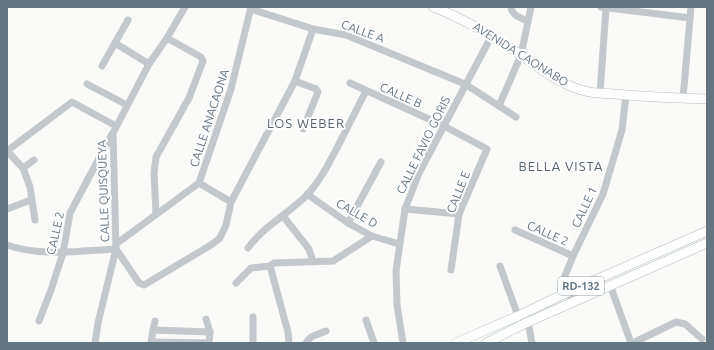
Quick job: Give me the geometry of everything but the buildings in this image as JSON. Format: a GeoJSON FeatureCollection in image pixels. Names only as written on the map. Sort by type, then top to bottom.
{"type":"FeatureCollection","features":[{"type":"Feature","properties":{"kind":"main road","name":"AVENIDA CAONABO"},"geometry":{"type":"LineString","coordinates":[[433,7],[455,15],[492,35],[544,71],[566,84],[585,91],[626,96],[707,99]]}},
{"type":"Feature","properties":{"kind":"main road","name":"RD-132"},"geometry":{"type":"LineString","coordinates":[[456,343],[707,231]]}},
{"type":"Feature","properties":{"kind":"main road","name":"RD-132"},"geometry":{"type":"LineString","coordinates":[[486,343],[528,322],[707,243]]}},
{"type":"Feature","properties":{"kind":"street","name":"CALLE QUISQUEYA"},"geometry":{"type":"LineString","coordinates":[[95,343],[98,323],[116,246],[114,130],[149,64],[167,38],[185,7]]}},
{"type":"Feature","properties":{"kind":"street"},"geometry":{"type":"LineString","coordinates":[[511,7],[512,12],[515,15],[528,21]]}},
{"type":"Feature","properties":{"kind":"street"},"geometry":{"type":"LineString","coordinates":[[499,106],[521,55],[531,7]]}},
{"type":"Feature","properties":{"kind":"street"},"geometry":{"type":"LineString","coordinates":[[600,93],[603,7],[690,18]]}},
{"type":"Feature","properties":{"kind":"street"},"geometry":{"type":"LineString","coordinates":[[683,98],[691,7]]}},
{"type":"Feature","properties":{"kind":"street","name":"CALLE A"},"geometry":{"type":"LineString","coordinates":[[251,8],[313,29],[346,35],[465,84],[516,117]]}},
{"type":"Feature","properties":{"kind":"street","name":"CALLE ANACAONA"},"geometry":{"type":"LineString","coordinates":[[116,246],[156,214],[199,183],[231,89],[251,8]]}},
{"type":"Feature","properties":{"kind":"street"},"geometry":{"type":"LineString","coordinates":[[102,66],[128,20]]}},
{"type":"Feature","properties":{"kind":"street"},"geometry":{"type":"LineString","coordinates":[[7,245],[33,252],[63,253],[116,246],[139,283],[144,285],[211,245],[220,238],[226,225],[231,202],[295,81],[313,29]]}},
{"type":"Feature","properties":{"kind":"street","name":"CALLE FAVIO GORIS"},"geometry":{"type":"LineString","coordinates":[[403,343],[397,305],[396,271],[405,209],[419,173],[492,35]]}},
{"type":"Feature","properties":{"kind":"street"},"geometry":{"type":"LineString","coordinates":[[156,214],[154,173],[156,157],[189,98],[203,61],[201,56],[167,38]]}},
{"type":"Feature","properties":{"kind":"street"},"geometry":{"type":"LineString","coordinates":[[115,43],[149,64]]}},
{"type":"Feature","properties":{"kind":"street"},"geometry":{"type":"LineString","coordinates":[[295,81],[316,89],[318,92],[303,129]]}},
{"type":"Feature","properties":{"kind":"street","name":"CALLE B"},"geometry":{"type":"LineString","coordinates":[[350,83],[486,147]]}},
{"type":"Feature","properties":{"kind":"street"},"geometry":{"type":"LineString","coordinates":[[87,84],[127,105]]}},
{"type":"Feature","properties":{"kind":"street"},"geometry":{"type":"LineString","coordinates":[[248,248],[266,227],[283,216],[307,194],[323,174],[366,91]]}},
{"type":"Feature","properties":{"kind":"street","name":"CALLE 1"},"geometry":{"type":"LineString","coordinates":[[573,302],[568,292],[566,276],[573,256],[603,194],[622,130],[626,96]]}},
{"type":"Feature","properties":{"kind":"street"},"geometry":{"type":"LineString","coordinates":[[35,220],[30,187],[23,168],[7,151],[72,102],[114,130]]}},
{"type":"Feature","properties":{"kind":"street","name":"CALLE 2"},"geometry":{"type":"LineString","coordinates":[[39,321],[63,253],[70,213],[114,130]]}},
{"type":"Feature","properties":{"kind":"street","name":"CALLE E"},"geometry":{"type":"LineString","coordinates":[[451,270],[458,214],[487,150],[486,147]]}},
{"type":"Feature","properties":{"kind":"street"},"geometry":{"type":"LineString","coordinates":[[23,168],[34,160]]}},
{"type":"Feature","properties":{"kind":"street"},"geometry":{"type":"LineString","coordinates":[[348,223],[381,162]]}},
{"type":"Feature","properties":{"kind":"street"},"geometry":{"type":"LineString","coordinates":[[199,183],[231,202]]}},
{"type":"Feature","properties":{"kind":"street","name":"CALLE D"},"geometry":{"type":"LineString","coordinates":[[307,194],[348,223],[372,236],[399,244]]}},
{"type":"Feature","properties":{"kind":"street"},"geometry":{"type":"LineString","coordinates":[[7,209],[31,200]]}},
{"type":"Feature","properties":{"kind":"street"},"geometry":{"type":"LineString","coordinates":[[405,209],[458,214]]}},
{"type":"Feature","properties":{"kind":"street"},"geometry":{"type":"LineString","coordinates":[[283,216],[309,249],[313,262]]}},
{"type":"Feature","properties":{"kind":"street","name":"CALLE 2"},"geometry":{"type":"LineString","coordinates":[[515,230],[573,256]]}},
{"type":"Feature","properties":{"kind":"street"},"geometry":{"type":"LineString","coordinates":[[236,283],[251,268],[271,266],[274,263],[333,261],[372,236]]}},
{"type":"Feature","properties":{"kind":"street"},"geometry":{"type":"LineString","coordinates":[[271,266],[288,332],[289,343]]}},
{"type":"Feature","properties":{"kind":"street"},"geometry":{"type":"LineString","coordinates":[[500,266],[518,316]]}},
{"type":"Feature","properties":{"kind":"street"},"geometry":{"type":"LineString","coordinates":[[610,285],[632,343],[676,322],[685,324],[702,339]]}},
{"type":"Feature","properties":{"kind":"street"},"geometry":{"type":"LineString","coordinates":[[253,317],[253,343]]}},
{"type":"Feature","properties":{"kind":"street"},"geometry":{"type":"LineString","coordinates":[[155,322],[152,330],[151,342],[209,343],[210,332],[206,319]]}},
{"type":"Feature","properties":{"kind":"street"},"geometry":{"type":"LineString","coordinates":[[366,320],[374,343]]}},
{"type":"Feature","properties":{"kind":"street"},"geometry":{"type":"LineString","coordinates":[[528,322],[532,343]]}},
{"type":"Feature","properties":{"kind":"street"},"geometry":{"type":"LineString","coordinates":[[152,330],[210,332]]}},
{"type":"Feature","properties":{"kind":"street"},"geometry":{"type":"LineString","coordinates":[[306,343],[311,337],[326,331]]}},
{"type":"Feature","properties":{"kind":"district","name":"LOS WEBER"},"geometry":{"type":"Point","coordinates":[306,123]}},
{"type":"Feature","properties":{"kind":"district","name":"BELLA VISTA"},"geometry":{"type":"Point","coordinates":[561,166]}}]}
